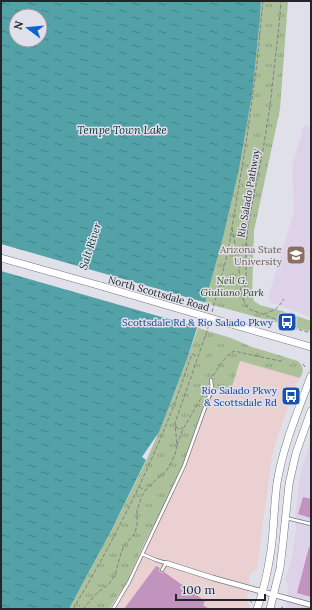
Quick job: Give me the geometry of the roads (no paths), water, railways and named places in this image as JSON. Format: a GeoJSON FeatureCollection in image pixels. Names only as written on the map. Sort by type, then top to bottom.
{"type":"FeatureCollection","features":[{"type":"Feature","properties":{"kind":"main road","name":"North Scottsdale Road"},"geometry":{"type":"LineString","coordinates":[[1,258],[311,346]]}},
{"type":"Feature","properties":{"kind":"main road"},"geometry":{"type":"LineString","coordinates":[[257,609],[270,555],[277,484],[283,457],[311,376]]}},
{"type":"Feature","properties":{"kind":"main road"},"geometry":{"type":"LineString","coordinates":[[270,609],[280,568],[290,478],[296,453],[311,411]]}},
{"type":"Feature","properties":{"kind":"street"},"geometry":{"type":"LineString","coordinates":[[166,563],[212,578],[311,605]]}},
{"type":"Feature","properties":{"kind":"lane"},"geometry":{"type":"LineString","coordinates":[[113,609],[129,582],[184,466],[212,388],[211,380]]}},
{"type":"Feature","properties":{"kind":"lane"},"geometry":{"type":"LineString","coordinates":[[286,518],[311,524]]}},
{"type":"Feature","properties":{"kind":"lane"},"geometry":{"type":"LineString","coordinates":[[142,554],[166,563],[162,570]]}},
{"type":"Feature","properties":{"kind":"water","name":"Tempe Town Lake"},"geometry":{"type":"Polygon","coordinates":[[[1,1],[261,1],[252,94],[239,169],[223,237],[205,303],[187,359],[159,432],[142,457],[146,460],[112,529],[69,609],[1,609],[1,1]]]}},
{"type":"Feature","properties":{"kind":"place","name":"Arizona State University"},"geometry":{"type":"Point","coordinates":[296,255]}},
{"type":"Feature","properties":{"kind":"place","name":"Scottsdale Rd & Rio Salado Pkwy"},"geometry":{"type":"Point","coordinates":[287,322]}},
{"type":"Feature","properties":{"kind":"place","name":"Rio Salado Pkwy & Scottsdale Rd"},"geometry":{"type":"Point","coordinates":[291,396]}},
{"type":"Feature","properties":{"kind":"water label","name":"Salt River"},"geometry":{"type":"Point","coordinates":[90,246]}},
{"type":"Feature","properties":{"kind":"park label","name":"Neil G. Giuliano Park"},"geometry":{"type":"Point","coordinates":[232,286]}}]}
